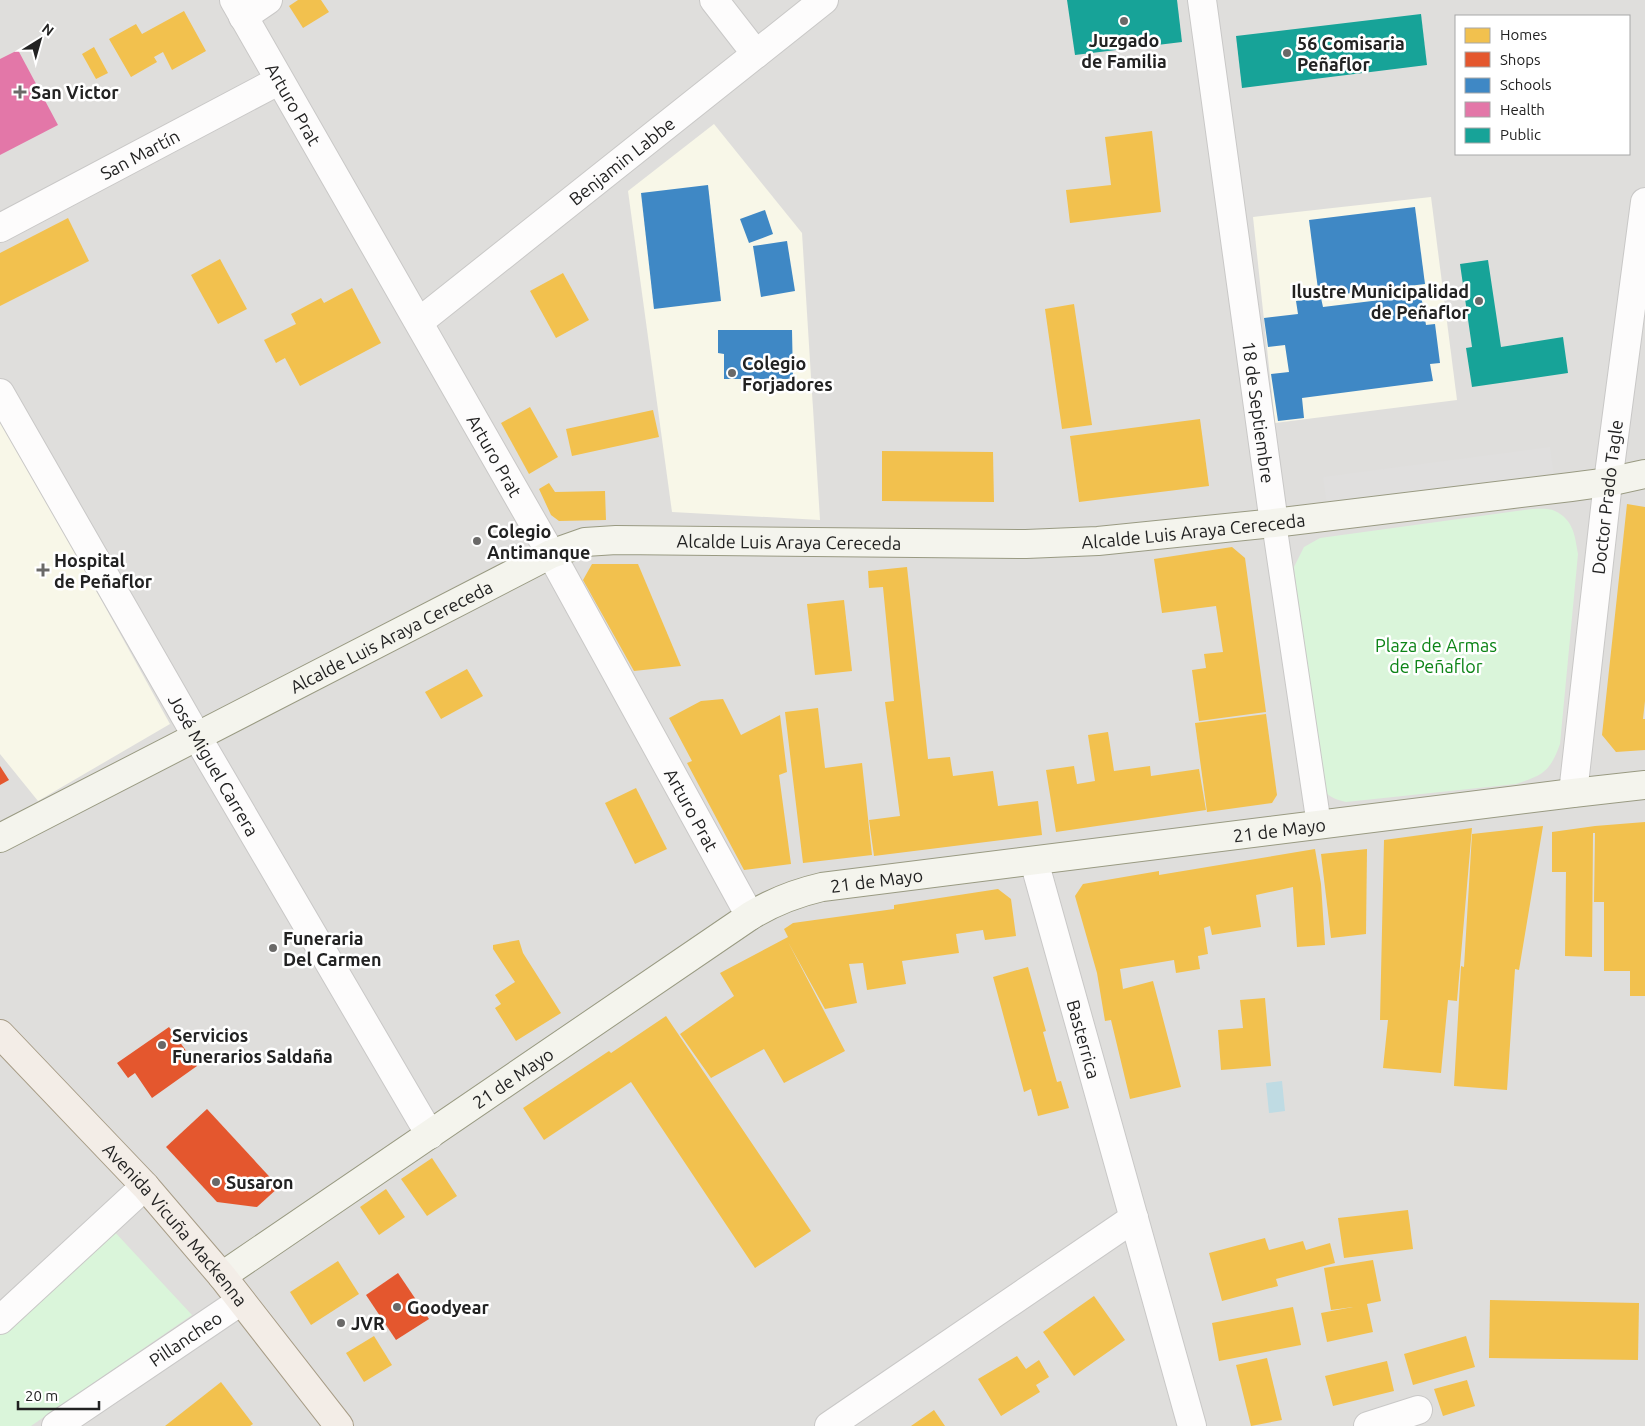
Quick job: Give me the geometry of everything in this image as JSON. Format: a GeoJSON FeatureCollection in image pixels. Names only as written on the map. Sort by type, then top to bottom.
{"type":"FeatureCollection","features":[{"type":"Feature","properties":{"kind":"main road","name":"Alcalde Luis Araya Cereceda"},"geometry":{"type":"LineString","coordinates":[[0,838],[551,554],[586,542],[600,540],[1026,544],[1098,541],[1274,523],[1608,482],[1645,474]]}},
{"type":"Feature","properties":{"kind":"main road","name":"21 de Mayo"},"geometry":{"type":"LineString","coordinates":[[222,1276],[750,916],[785,898],[822,887],[1573,793],[1645,786]]}},
{"type":"Feature","properties":{"kind":"main road","name":"Avenida Vicuña Mackenna"},"geometry":{"type":"LineString","coordinates":[[1,1037],[144,1186],[222,1276],[338,1426]]}},
{"type":"Feature","properties":{"kind":"street"},"geometry":{"type":"LineString","coordinates":[[239,8],[268,0]]}},
{"type":"Feature","properties":{"kind":"street"},"geometry":{"type":"LineString","coordinates":[[714,0],[756,54]]}},
{"type":"Feature","properties":{"kind":"street","name":"Benjamin Labbe"},"geometry":{"type":"LineString","coordinates":[[419,322],[824,0]]}},
{"type":"Feature","properties":{"kind":"street","name":"18 de Septiembre"},"geometry":{"type":"LineString","coordinates":[[1202,0],[1274,523],[1319,825]]}},
{"type":"Feature","properties":{"kind":"street","name":"Arturo Prat"},"geometry":{"type":"LineString","coordinates":[[239,8],[278,81],[419,322],[551,554],[750,916]]}},
{"type":"Feature","properties":{"kind":"street","name":"San Martín"},"geometry":{"type":"LineString","coordinates":[[0,228],[278,81]]}},
{"type":"Feature","properties":{"kind":"street","name":"Doctor Prado Tagle"},"geometry":{"type":"LineString","coordinates":[[1573,793],[1608,482],[1645,202]]}},
{"type":"Feature","properties":{"kind":"street","name":"José Miguel Carrera"},"geometry":{"type":"LineString","coordinates":[[0,393],[196,736],[430,1135]]}},
{"type":"Feature","properties":{"kind":"street","name":"Basterrica"},"geometry":{"type":"LineString","coordinates":[[1034,861],[1192,1426]]}},
{"type":"Feature","properties":{"kind":"street"},"geometry":{"type":"LineString","coordinates":[[0,1320],[144,1186]]}},
{"type":"Feature","properties":{"kind":"street"},"geometry":{"type":"LineString","coordinates":[[829,1426],[1134,1218]]}},
{"type":"Feature","properties":{"kind":"street","name":"Pillancheo"},"geometry":{"type":"LineString","coordinates":[[56,1426],[242,1302]]}},
{"type":"Feature","properties":{"kind":"street"},"geometry":{"type":"LineString","coordinates":[[1368,1426],[1418,1410]]}},
{"type":"Feature","properties":{"kind":"shaded area"},"geometry":{"type":"Polygon","coordinates":[[[0,0],[1645,0],[1645,1426],[0,1426],[0,0]]]}},
{"type":"Feature","properties":{"kind":"shaded area","name":"Colegio Forjadores"},"geometry":{"type":"Polygon","coordinates":[[[714,124],[802,233],[820,520],[672,512],[628,191],[714,124]]]}},
{"type":"Feature","properties":{"kind":"shaded area"},"geometry":{"type":"Polygon","coordinates":[[[1431,197],[1457,400],[1275,423],[1253,217],[1431,197]]]}},
{"type":"Feature","properties":{"kind":"shaded area","name":"Hospital de Peñaflor"},"geometry":{"type":"Polygon","coordinates":[[[0,417],[170,724],[38,801],[0,754],[0,417]]]}},
{"type":"Feature","properties":{"kind":"shaded area"},"geometry":{"type":"Polygon","coordinates":[[[1550,447],[1554,476],[1327,506],[1323,477],[1550,447]]]}},
{"type":"Feature","properties":{"kind":"green space","name":"Plaza de Armas de Peñaflor"},"geometry":{"type":"Polygon","coordinates":[[[1532,509],[1553,510],[1566,519],[1570,524],[1576,541],[1578,554],[1560,744],[1549,767],[1539,775],[1516,784],[1346,802],[1333,798],[1323,788],[1316,771],[1294,567],[1304,547],[1320,538],[1532,509]]]}},
{"type":"Feature","properties":{"kind":"green space"},"geometry":{"type":"Polygon","coordinates":[[[112,1229],[192,1315],[31,1426],[0,1426],[0,1332],[112,1229]]]}},
{"type":"Feature","properties":{"kind":"water"},"geometry":{"type":"Polygon","coordinates":[[[1282,1081],[1285,1111],[1269,1113],[1266,1083],[1282,1081]]]}},
{"type":"Feature","properties":{"kind":"building: Homes"},"geometry":{"type":"Polygon","coordinates":[[[298,0],[321,0],[329,12],[303,28],[289,6],[298,0]]]}},
{"type":"Feature","properties":{"kind":"building: Homes"},"geometry":{"type":"Polygon","coordinates":[[[184,11],[206,51],[172,70],[163,52],[154,57],[157,62],[131,77],[109,39],[136,24],[142,34],[184,11]]]}},
{"type":"Feature","properties":{"kind":"building: Homes"},"geometry":{"type":"Polygon","coordinates":[[[94,47],[108,73],[96,79],[82,54],[94,47]]]}},
{"type":"Feature","properties":{"kind":"building: Homes"},"geometry":{"type":"Polygon","coordinates":[[[1152,131],[1161,212],[1070,223],[1066,190],[1111,185],[1105,137],[1152,131]]]}},
{"type":"Feature","properties":{"kind":"building: Homes"},"geometry":{"type":"Polygon","coordinates":[[[68,218],[89,261],[0,306],[0,253],[68,218]]]}},
{"type":"Feature","properties":{"kind":"building: Homes"},"geometry":{"type":"Polygon","coordinates":[[[220,259],[247,309],[218,324],[191,275],[220,259]]]}},
{"type":"Feature","properties":{"kind":"building: Homes"},"geometry":{"type":"Polygon","coordinates":[[[563,273],[589,320],[556,338],[530,291],[563,273]]]}},
{"type":"Feature","properties":{"kind":"building: Homes"},"geometry":{"type":"Polygon","coordinates":[[[352,288],[381,343],[300,386],[285,358],[276,363],[264,340],[296,324],[291,314],[321,298],[324,303],[352,288]]]}},
{"type":"Feature","properties":{"kind":"building: Homes"},"geometry":{"type":"Polygon","coordinates":[[[1074,304],[1092,425],[1062,429],[1045,309],[1074,304]]]}},
{"type":"Feature","properties":{"kind":"building: Homes"},"geometry":{"type":"Polygon","coordinates":[[[530,407],[558,457],[529,474],[501,423],[530,407]]]}},
{"type":"Feature","properties":{"kind":"building: Homes"},"geometry":{"type":"Polygon","coordinates":[[[653,410],[659,437],[572,456],[566,429],[653,410]]]}},
{"type":"Feature","properties":{"kind":"building: Homes"},"geometry":{"type":"Polygon","coordinates":[[[1200,419],[1209,486],[1079,502],[1070,436],[1200,419]]]}},
{"type":"Feature","properties":{"kind":"building: Homes"},"geometry":{"type":"Polygon","coordinates":[[[882,451],[993,452],[994,502],[882,501],[882,451]]]}},
{"type":"Feature","properties":{"kind":"building: Homes"},"geometry":{"type":"Polygon","coordinates":[[[549,483],[555,492],[605,491],[606,520],[559,521],[551,515],[539,489],[549,483]]]}},
{"type":"Feature","properties":{"kind":"building: Homes"},"geometry":{"type":"Polygon","coordinates":[[[1627,504],[1645,507],[1645,701],[1643,719],[1645,719],[1645,750],[1616,752],[1602,735],[1627,504]]]}},
{"type":"Feature","properties":{"kind":"building: Homes"},"geometry":{"type":"Polygon","coordinates":[[[1232,547],[1245,558],[1266,712],[1199,721],[1192,670],[1206,668],[1204,654],[1223,652],[1216,606],[1162,613],[1154,559],[1232,547]]]}},
{"type":"Feature","properties":{"kind":"building: Homes"},"geometry":{"type":"Polygon","coordinates":[[[592,564],[638,564],[681,666],[634,671],[583,580],[592,564]]]}},
{"type":"Feature","properties":{"kind":"building: Homes"},"geometry":{"type":"Polygon","coordinates":[[[907,567],[928,759],[950,757],[953,776],[993,771],[998,806],[1038,801],[1042,835],[874,856],[869,820],[900,816],[885,702],[894,701],[883,587],[869,588],[868,571],[907,567]]]}},
{"type":"Feature","properties":{"kind":"building: Homes"},"geometry":{"type":"Polygon","coordinates":[[[844,600],[852,671],[815,675],[807,604],[844,600]]]}},
{"type":"Feature","properties":{"kind":"building: Homes"},"geometry":{"type":"Polygon","coordinates":[[[467,669],[483,696],[441,719],[425,692],[467,669]]]}},
{"type":"Feature","properties":{"kind":"building: Homes"},"geometry":{"type":"Polygon","coordinates":[[[723,699],[741,735],[780,715],[787,772],[779,775],[791,864],[744,870],[687,763],[692,761],[669,718],[701,701],[723,699]]]}},
{"type":"Feature","properties":{"kind":"building: Homes"},"geometry":{"type":"Polygon","coordinates":[[[818,708],[825,768],[862,763],[872,855],[803,863],[785,712],[818,708]]]}},
{"type":"Feature","properties":{"kind":"building: Homes"},"geometry":{"type":"Polygon","coordinates":[[[1266,714],[1277,795],[1272,803],[1207,812],[1195,723],[1266,714]]]}},
{"type":"Feature","properties":{"kind":"building: Homes"},"geometry":{"type":"Polygon","coordinates":[[[1108,732],[1114,771],[1150,766],[1151,776],[1199,769],[1206,810],[1056,832],[1046,770],[1074,766],[1077,784],[1095,781],[1088,735],[1108,732]]]}},
{"type":"Feature","properties":{"kind":"building: Homes"},"geometry":{"type":"Polygon","coordinates":[[[636,788],[667,849],[635,864],[605,803],[636,788]]]}},
{"type":"Feature","properties":{"kind":"building: Homes"},"geometry":{"type":"Polygon","coordinates":[[[1645,822],[1645,996],[1630,996],[1630,971],[1604,971],[1604,902],[1594,902],[1595,833],[1593,833],[1592,957],[1565,956],[1566,872],[1552,872],[1552,832],[1645,822]]]}},
{"type":"Feature","properties":{"kind":"building: Homes"},"geometry":{"type":"Polygon","coordinates":[[[1543,826],[1519,970],[1515,969],[1507,1090],[1454,1086],[1461,966],[1464,967],[1472,834],[1543,826]]]}},
{"type":"Feature","properties":{"kind":"building: Homes"},"geometry":{"type":"Polygon","coordinates":[[[1472,828],[1457,1001],[1448,1000],[1441,1073],[1383,1068],[1388,1020],[1380,1020],[1384,840],[1472,828]]]}},
{"type":"Feature","properties":{"kind":"building: Homes"},"geometry":{"type":"Polygon","coordinates":[[[1315,849],[1321,884],[1325,945],[1297,947],[1293,887],[1256,895],[1261,927],[1212,935],[1210,926],[1204,928],[1208,954],[1198,956],[1200,969],[1176,973],[1174,960],[1120,969],[1123,989],[1153,981],[1181,1087],[1130,1099],[1111,1020],[1105,1021],[1097,973],[1075,896],[1083,884],[1159,871],[1159,875],[1315,849]]]}},
{"type":"Feature","properties":{"kind":"building: Homes"},"geometry":{"type":"Polygon","coordinates":[[[1367,849],[1366,934],[1331,938],[1321,854],[1367,849]]]}},
{"type":"Feature","properties":{"kind":"building: Homes"},"geometry":{"type":"Polygon","coordinates":[[[998,889],[1011,899],[1016,936],[985,940],[983,930],[956,934],[959,953],[902,961],[906,984],[867,990],[863,963],[849,964],[857,1003],[825,1009],[788,942],[845,1051],[784,1083],[764,1049],[711,1078],[680,1034],[734,996],[720,973],[788,937],[784,929],[793,923],[894,909],[894,905],[998,889]]]}},
{"type":"Feature","properties":{"kind":"building: Homes"},"geometry":{"type":"Polygon","coordinates":[[[519,940],[523,953],[561,1013],[516,1041],[495,1008],[501,1004],[495,995],[515,982],[493,949],[493,945],[519,940]]]}},
{"type":"Feature","properties":{"kind":"building: Homes"},"geometry":{"type":"Polygon","coordinates":[[[1028,967],[1046,1031],[1043,1032],[1057,1082],[1061,1081],[1069,1108],[1038,1116],[1031,1089],[1024,1092],[993,977],[1028,967]]]}},
{"type":"Feature","properties":{"kind":"building: Homes"},"geometry":{"type":"Polygon","coordinates":[[[1265,998],[1271,1066],[1221,1070],[1218,1030],[1243,1028],[1240,1000],[1265,998]]]}},
{"type":"Feature","properties":{"kind":"building: Homes"},"geometry":{"type":"Polygon","coordinates":[[[666,1016],[811,1231],[755,1268],[631,1082],[544,1140],[523,1108],[666,1016]]]}},
{"type":"Feature","properties":{"kind":"building: Homes"},"geometry":{"type":"Polygon","coordinates":[[[432,1158],[457,1196],[427,1216],[401,1179],[432,1158]]]}},
{"type":"Feature","properties":{"kind":"building: Homes"},"geometry":{"type":"Polygon","coordinates":[[[386,1189],[405,1217],[379,1235],[360,1207],[386,1189]]]}},
{"type":"Feature","properties":{"kind":"building: Homes"},"geometry":{"type":"Polygon","coordinates":[[[1408,1210],[1413,1249],[1344,1258],[1338,1218],[1408,1210]]]}},
{"type":"Feature","properties":{"kind":"building: Homes"},"geometry":{"type":"Polygon","coordinates":[[[1265,1238],[1269,1250],[1303,1241],[1306,1250],[1330,1243],[1335,1263],[1276,1279],[1278,1286],[1222,1301],[1209,1253],[1265,1238]]]}},
{"type":"Feature","properties":{"kind":"building: Homes"},"geometry":{"type":"Polygon","coordinates":[[[1373,1260],[1381,1301],[1367,1304],[1373,1332],[1327,1342],[1321,1313],[1353,1307],[1331,1310],[1324,1268],[1373,1260]]]}},
{"type":"Feature","properties":{"kind":"building: Homes"},"geometry":{"type":"Polygon","coordinates":[[[338,1261],[359,1294],[311,1325],[290,1292],[338,1261]]]}},
{"type":"Feature","properties":{"kind":"building: Homes"},"geometry":{"type":"Polygon","coordinates":[[[1094,1296],[1125,1340],[1074,1376],[1043,1332],[1094,1296]]]}},
{"type":"Feature","properties":{"kind":"building: Homes"},"geometry":{"type":"Polygon","coordinates":[[[1490,1300],[1639,1303],[1638,1360],[1489,1358],[1490,1300]]]}},
{"type":"Feature","properties":{"kind":"building: Homes"},"geometry":{"type":"Polygon","coordinates":[[[1293,1307],[1301,1345],[1219,1361],[1212,1323],[1293,1307]]]}},
{"type":"Feature","properties":{"kind":"building: Homes"},"geometry":{"type":"Polygon","coordinates":[[[374,1336],[392,1365],[364,1382],[346,1353],[374,1336]]]}},
{"type":"Feature","properties":{"kind":"building: Homes"},"geometry":{"type":"Polygon","coordinates":[[[1466,1336],[1475,1367],[1413,1385],[1404,1354],[1466,1336]]]}},
{"type":"Feature","properties":{"kind":"building: Homes"},"geometry":{"type":"Polygon","coordinates":[[[1017,1356],[1026,1369],[1039,1360],[1049,1377],[1036,1385],[1040,1392],[1001,1416],[978,1379],[1017,1356]]]}},
{"type":"Feature","properties":{"kind":"building: Homes"},"geometry":{"type":"Polygon","coordinates":[[[1267,1358],[1282,1420],[1251,1426],[1236,1365],[1267,1358]]]}},
{"type":"Feature","properties":{"kind":"building: Homes"},"geometry":{"type":"Polygon","coordinates":[[[1387,1361],[1394,1391],[1333,1406],[1325,1376],[1387,1361]]]}},
{"type":"Feature","properties":{"kind":"building: Homes"},"geometry":{"type":"Polygon","coordinates":[[[1467,1380],[1475,1406],[1443,1416],[1434,1389],[1467,1380]]]}},
{"type":"Feature","properties":{"kind":"building: Homes"},"geometry":{"type":"Polygon","coordinates":[[[221,1382],[253,1424],[250,1426],[165,1426],[221,1382]]]}},
{"type":"Feature","properties":{"kind":"building: Homes"},"geometry":{"type":"Polygon","coordinates":[[[934,1410],[945,1426],[911,1426],[934,1410]]]}},
{"type":"Feature","properties":{"kind":"building: Shops"},"geometry":{"type":"Polygon","coordinates":[[[0,766],[9,780],[0,785],[0,766]]]}},
{"type":"Feature","properties":{"kind":"building: Shops","name":"Servicios Funerarios Saldaña"},"geometry":{"type":"Polygon","coordinates":[[[169,1027],[197,1066],[152,1098],[135,1073],[128,1078],[117,1063],[169,1027]]]}},
{"type":"Feature","properties":{"kind":"building: Shops"},"geometry":{"type":"Polygon","coordinates":[[[207,1109],[279,1187],[257,1207],[217,1202],[166,1147],[207,1109]]]}},
{"type":"Feature","properties":{"kind":"building: Shops","name":"Goodyear"},"geometry":{"type":"Polygon","coordinates":[[[398,1273],[429,1319],[396,1340],[366,1295],[398,1273]]]}},
{"type":"Feature","properties":{"kind":"building: Schools"},"geometry":{"type":"Polygon","coordinates":[[[708,185],[721,301],[654,309],[641,193],[708,185]]]}},
{"type":"Feature","properties":{"kind":"building: Schools"},"geometry":{"type":"Polygon","coordinates":[[[1415,207],[1425,284],[1319,297],[1309,220],[1415,207]]]}},
{"type":"Feature","properties":{"kind":"building: Schools"},"geometry":{"type":"Polygon","coordinates":[[[765,210],[773,234],[749,243],[740,219],[765,210]]]}},
{"type":"Feature","properties":{"kind":"building: Schools"},"geometry":{"type":"Polygon","coordinates":[[[787,241],[795,291],[761,297],[753,246],[787,241]]]}},
{"type":"Feature","properties":{"kind":"building: Schools"},"geometry":{"type":"Polygon","coordinates":[[[1421,295],[1426,325],[1435,324],[1440,363],[1430,364],[1433,381],[1302,398],[1304,418],[1278,421],[1271,374],[1289,372],[1285,345],[1268,347],[1264,318],[1298,314],[1296,301],[1321,298],[1323,307],[1421,295]]]}},
{"type":"Feature","properties":{"kind":"building: Schools"},"geometry":{"type":"Polygon","coordinates":[[[718,330],[792,330],[793,379],[724,379],[724,354],[718,353],[718,330]]]}},
{"type":"Feature","properties":{"kind":"building: Health","name":"San Victor"},"geometry":{"type":"Polygon","coordinates":[[[18,50],[58,125],[0,155],[0,59],[18,50]]]}},
{"type":"Feature","properties":{"kind":"building: Public","name":"Juzgado de Familia"},"geometry":{"type":"Polygon","coordinates":[[[1067,0],[1177,0],[1182,42],[1075,55],[1067,0]]]}},
{"type":"Feature","properties":{"kind":"building: Public"},"geometry":{"type":"Polygon","coordinates":[[[1421,14],[1427,65],[1242,88],[1236,36],[1421,14]]]}},
{"type":"Feature","properties":{"kind":"building: Public","name":"Ilustre Municipalidad de Peñaflor"},"geometry":{"type":"Polygon","coordinates":[[[1488,260],[1501,347],[1563,337],[1568,373],[1472,387],[1466,348],[1472,347],[1460,264],[1488,260]]]}},
{"type":"Feature","properties":{"kind":"place","name":"Juzgado de Familia"},"geometry":{"type":"Point","coordinates":[1124,21]}},
{"type":"Feature","properties":{"kind":"place","name":"56 Comisaria Peñaflor"},"geometry":{"type":"Point","coordinates":[1287,53]}},
{"type":"Feature","properties":{"kind":"place","name":"San Victor"},"geometry":{"type":"Point","coordinates":[20,92]}},
{"type":"Feature","properties":{"kind":"place","name":"Ilustre Municipalidad de Peñaflor"},"geometry":{"type":"Point","coordinates":[1479,301]}},
{"type":"Feature","properties":{"kind":"place","name":"Colegio Forjadores"},"geometry":{"type":"Point","coordinates":[732,373]}},
{"type":"Feature","properties":{"kind":"place","name":"Colegio Antimanque"},"geometry":{"type":"Point","coordinates":[477,541]}},
{"type":"Feature","properties":{"kind":"place","name":"Hospital de Peñaflor"},"geometry":{"type":"Point","coordinates":[43,570]}},
{"type":"Feature","properties":{"kind":"place","name":"Funeraria Del Carmen"},"geometry":{"type":"Point","coordinates":[273,948]}},
{"type":"Feature","properties":{"kind":"place","name":"Servicios Funerarios Saldaña"},"geometry":{"type":"Point","coordinates":[162,1045]}},
{"type":"Feature","properties":{"kind":"place","name":"Susaron"},"geometry":{"type":"Point","coordinates":[216,1182]}},
{"type":"Feature","properties":{"kind":"place","name":"Goodyear"},"geometry":{"type":"Point","coordinates":[397,1307]}},
{"type":"Feature","properties":{"kind":"place","name":"JVR"},"geometry":{"type":"Point","coordinates":[341,1323]}}]}
